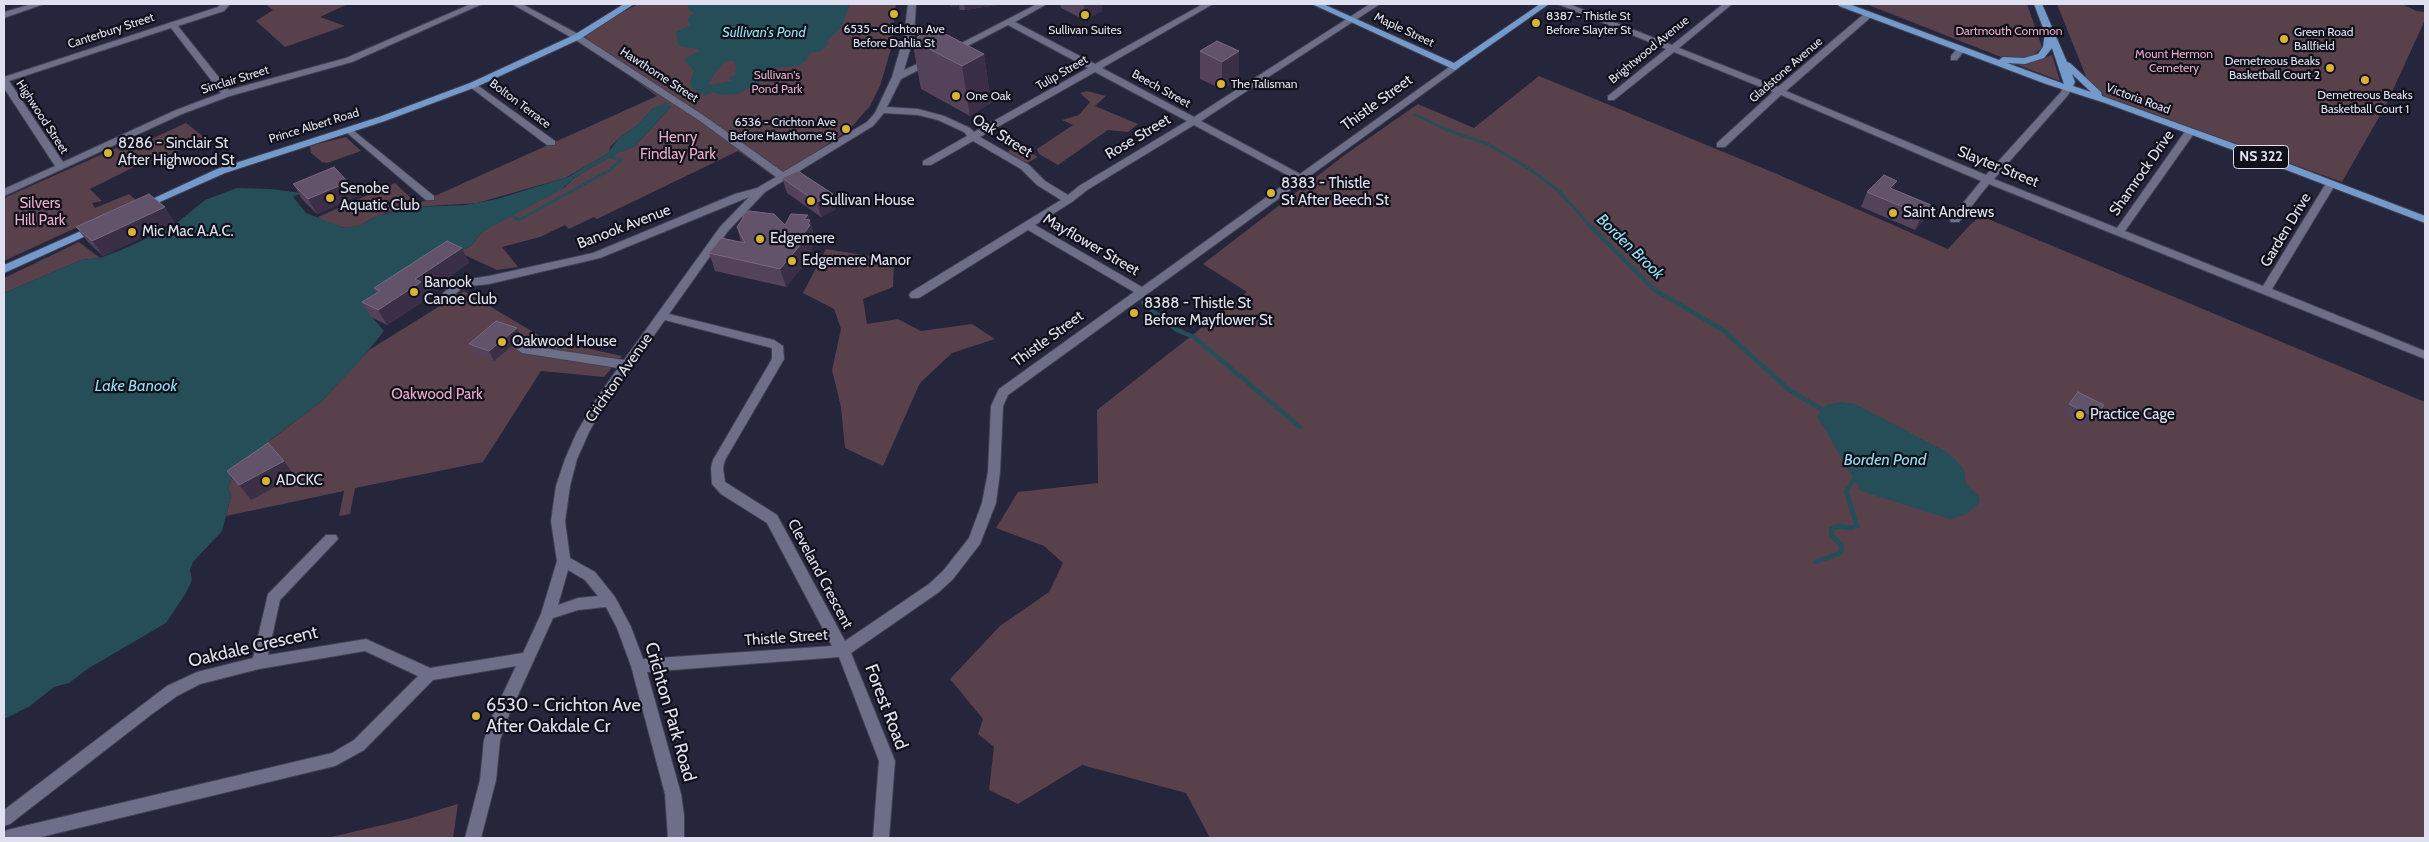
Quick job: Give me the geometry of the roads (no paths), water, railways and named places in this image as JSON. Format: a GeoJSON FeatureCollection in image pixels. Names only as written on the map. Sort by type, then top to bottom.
{"type":"FeatureCollection","features":[{"type":"Feature","properties":{"kind":"main road","name":"Prince Albert Road"},"geometry":{"type":"LineString","coordinates":[[127,213],[221,171],[349,130],[473,85],[577,36],[630,4]]}},
{"type":"Feature","properties":{"kind":"main road","name":"Maple Street"},"geometry":{"type":"LineString","coordinates":[[1316,4],[1454,67]]}},
{"type":"Feature","properties":{"kind":"main road","name":"Thistle Street"},"geometry":{"type":"LineString","coordinates":[[1454,67],[1545,4]]}},
{"type":"Feature","properties":{"kind":"main road","name":"Victoria Road"},"geometry":{"type":"LineString","coordinates":[[1842,4],[2067,88],[2267,159],[2330,185],[2425,220]]}},
{"type":"Feature","properties":{"kind":"main road"},"geometry":{"type":"LineString","coordinates":[[2038,4],[2070,82],[2067,88]]}},
{"type":"Feature","properties":{"kind":"main road"},"geometry":{"type":"LineString","coordinates":[[1981,56],[2009,61],[2034,60],[2041,56],[2048,47],[2050,33]]}},
{"type":"Feature","properties":{"kind":"main road"},"geometry":{"type":"LineString","coordinates":[[2062,59],[2090,89],[2108,101]]}},
{"type":"Feature","properties":{"kind":"main road"},"geometry":{"type":"LineString","coordinates":[[4,269],[110,221]]}},
{"type":"Feature","properties":{"kind":"street"},"geometry":{"type":"LineString","coordinates":[[4,15],[40,4]]}},
{"type":"Feature","properties":{"kind":"street","name":"Sinclair Street"},"geometry":{"type":"LineString","coordinates":[[4,193],[179,112],[227,94],[349,60],[478,4]]}},
{"type":"Feature","properties":{"kind":"street","name":"Hawthorne Street"},"geometry":{"type":"LineString","coordinates":[[516,4],[577,36],[703,119],[782,176]]}},
{"type":"Feature","properties":{"kind":"street","name":"Crichton Avenue"},"geometry":{"type":"LineString","coordinates":[[473,838],[488,780],[492,740],[501,715],[548,614],[564,561],[558,521],[563,486],[571,459],[587,424],[724,229],[761,190],[870,124],[882,110],[897,77],[909,36],[912,4]]}},
{"type":"Feature","properties":{"kind":"street"},"geometry":{"type":"LineString","coordinates":[[897,77],[1043,4]]}},
{"type":"Feature","properties":{"kind":"street","name":"Tulip Street"},"geometry":{"type":"LineString","coordinates":[[927,164],[1209,4]]}},
{"type":"Feature","properties":{"kind":"street","name":"Rose Street"},"geometry":{"type":"LineString","coordinates":[[915,295],[1376,4]]}},
{"type":"Feature","properties":{"kind":"street","name":"Slayter Street"},"geometry":{"type":"LineString","coordinates":[[1562,4],[1779,91],[1988,180],[2425,355]]}},
{"type":"Feature","properties":{"kind":"street","name":"Brightwood Avenue"},"geometry":{"type":"LineString","coordinates":[[1611,98],[1728,4]]}},
{"type":"Feature","properties":{"kind":"street","name":"Canterbury Street"},"geometry":{"type":"LineString","coordinates":[[4,80],[226,5]]}},
{"type":"Feature","properties":{"kind":"street","name":"Gladstone Avenue"},"geometry":{"type":"LineString","coordinates":[[1721,146],[1779,91],[1868,14]]}},
{"type":"Feature","properties":{"kind":"street","name":"Beech Street"},"geometry":{"type":"LineString","coordinates":[[1009,22],[1300,178]]}},
{"type":"Feature","properties":{"kind":"street"},"geometry":{"type":"LineString","coordinates":[[172,24],[227,94]]}},
{"type":"Feature","properties":{"kind":"street"},"geometry":{"type":"LineString","coordinates":[[1954,58],[1961,49]]}},
{"type":"Feature","properties":{"kind":"street","name":"Thistle Street"},"geometry":{"type":"LineString","coordinates":[[638,666],[842,651],[934,588],[948,575],[975,540],[989,503],[994,472],[997,406],[1003,392],[1454,67]]}},
{"type":"Feature","properties":{"kind":"street","name":"Highwood Street"},"geometry":{"type":"LineString","coordinates":[[4,80],[60,166]]}},
{"type":"Feature","properties":{"kind":"street","name":"Bolton Terrace"},"geometry":{"type":"LineString","coordinates":[[473,85],[551,143]]}},
{"type":"Feature","properties":{"kind":"street"},"geometry":{"type":"LineString","coordinates":[[1955,220],[2065,93],[2067,88]]}},
{"type":"Feature","properties":{"kind":"street","name":"Oak Street"},"geometry":{"type":"LineString","coordinates":[[882,110],[918,112],[941,118],[967,130],[974,138],[1024,167],[1041,183],[1068,200]]}},
{"type":"Feature","properties":{"kind":"street"},"geometry":{"type":"LineString","coordinates":[[349,130],[430,198]]}},
{"type":"Feature","properties":{"kind":"street","name":"Shamrock Drive"},"geometry":{"type":"LineString","coordinates":[[2119,232],[2190,132]]}},
{"type":"Feature","properties":{"kind":"street","name":"Garden Drive"},"geometry":{"type":"LineString","coordinates":[[2266,290],[2330,185]]}},
{"type":"Feature","properties":{"kind":"street","name":"Banook Avenue"},"geometry":{"type":"LineString","coordinates":[[440,301],[460,284],[489,280],[596,256],[739,196],[761,190]]}},
{"type":"Feature","properties":{"kind":"street","name":"Mayflower Street"},"geometry":{"type":"LineString","coordinates":[[1027,225],[1141,291]]}},
{"type":"Feature","properties":{"kind":"street","name":"Cleveland Crescent"},"geometry":{"type":"LineString","coordinates":[[663,316],[761,340],[777,346],[778,359],[719,460],[717,468],[719,484],[767,514],[772,520],[842,651]]}},
{"type":"Feature","properties":{"kind":"street"},"geometry":{"type":"LineString","coordinates":[[522,350],[627,365]]}},
{"type":"Feature","properties":{"kind":"street"},"geometry":{"type":"LineString","coordinates":[[259,663],[273,598],[331,539]]}},
{"type":"Feature","properties":{"kind":"street","name":"Crichton Park Road"},"geometry":{"type":"LineString","coordinates":[[564,561],[590,576],[610,601],[624,627],[638,666],[673,794],[676,815],[676,838]]}},
{"type":"Feature","properties":{"kind":"street"},"geometry":{"type":"LineString","coordinates":[[548,614],[578,604],[610,601]]}},
{"type":"Feature","properties":{"kind":"street","name":"Oakdale Crescent"},"geometry":{"type":"LineString","coordinates":[[4,819],[172,691],[197,678],[259,663],[366,645],[429,674]]}},
{"type":"Feature","properties":{"kind":"street","name":"Forest Road"},"geometry":{"type":"LineString","coordinates":[[842,651],[847,659],[887,761],[881,838]]}},
{"type":"Feature","properties":{"kind":"street"},"geometry":{"type":"LineString","coordinates":[[7,838],[334,759],[359,745],[429,674],[528,658]]}},
{"type":"Feature","properties":{"kind":"water","name":"Sullivan's Pond"},"geometry":{"type":"Polygon","coordinates":[[[687,4],[850,4],[841,28],[826,42],[830,43],[821,51],[810,53],[806,61],[798,66],[774,68],[760,83],[737,94],[723,95],[712,92],[705,96],[691,87],[690,82],[694,71],[684,59],[699,51],[679,46],[677,41],[676,32],[690,25],[688,21],[689,16],[695,13],[689,10],[687,4]],[[734,61],[722,64],[709,82],[710,85],[732,81],[729,78],[735,75],[734,61]]]}},
{"type":"Feature","properties":{"kind":"water","name":"Lake Banook"},"geometry":{"type":"Polygon","coordinates":[[[666,103],[671,107],[635,146],[615,154],[574,178],[562,189],[482,232],[471,246],[462,250],[372,317],[384,331],[358,363],[322,401],[268,442],[232,477],[228,488],[231,496],[222,531],[193,562],[190,570],[192,580],[186,593],[166,623],[89,668],[69,683],[54,687],[30,706],[4,719],[4,293],[81,260],[100,258],[126,248],[173,226],[205,200],[237,188],[271,189],[301,193],[293,197],[306,213],[344,228],[359,226],[377,216],[414,207],[465,205],[497,199],[568,177],[608,153],[619,138],[639,124],[652,109],[666,103]]]}},
{"type":"Feature","properties":{"kind":"water","name":"Borden Pond"},"geometry":{"type":"Polygon","coordinates":[[[1840,402],[1855,404],[1949,453],[1964,469],[1966,484],[1978,495],[1980,502],[1966,515],[1950,519],[1861,491],[1817,416],[1826,405],[1840,402]]]}},
{"type":"Feature","properties":{"kind":"waterway","name":"Borden Brook"},"geometry":{"type":"LineString","coordinates":[[1416,115],[1447,130],[1488,144],[1531,170],[1559,191],[1590,226]]}},
{"type":"Feature","properties":{"kind":"waterway"},"geometry":{"type":"LineString","coordinates":[[512,216],[519,220],[610,170],[621,160],[611,157]]}},
{"type":"Feature","properties":{"kind":"waterway","name":"Borden Brook"},"geometry":{"type":"LineString","coordinates":[[1590,226],[1655,290],[1723,330],[1788,389],[1821,409]]}},
{"type":"Feature","properties":{"kind":"waterway"},"geometry":{"type":"LineString","coordinates":[[1143,303],[1177,330],[1194,337],[1300,427]]}},
{"type":"Feature","properties":{"kind":"waterway"},"geometry":{"type":"LineString","coordinates":[[1850,502],[1846,491],[1854,479]]}},
{"type":"Feature","properties":{"kind":"waterway"},"geometry":{"type":"LineString","coordinates":[[1815,562],[1841,553],[1842,546],[1832,536],[1831,529],[1838,526],[1851,528],[1857,526],[1849,501]]}},
{"type":"Feature","properties":{"kind":"place","name":"6535 - Crichton Ave Before Dahlia St"},"geometry":{"type":"Point","coordinates":[894,14]}},
{"type":"Feature","properties":{"kind":"place","name":"Sullivan Suites"},"geometry":{"type":"Point","coordinates":[1085,15]}},
{"type":"Feature","properties":{"kind":"place","name":"8387 - Thistle St Before Slayter St"},"geometry":{"type":"Point","coordinates":[1536,23]}},
{"type":"Feature","properties":{"kind":"place","name":"Green Road Ballfield"},"geometry":{"type":"Point","coordinates":[2284,39]}},
{"type":"Feature","properties":{"kind":"place","name":"Demetreous Beaks Basketball Court 2"},"geometry":{"type":"Point","coordinates":[2330,68]}},
{"type":"Feature","properties":{"kind":"place","name":"Demetreous Beaks Basketball Court 1"},"geometry":{"type":"Point","coordinates":[2365,80]}},
{"type":"Feature","properties":{"kind":"place","name":"The Talisman"},"geometry":{"type":"Point","coordinates":[1221,84]}},
{"type":"Feature","properties":{"kind":"place","name":"One Oak"},"geometry":{"type":"Point","coordinates":[956,96]}},
{"type":"Feature","properties":{"kind":"place","name":"6536 - Crichton Ave Before Hawthorne St"},"geometry":{"type":"Point","coordinates":[846,129]}},
{"type":"Feature","properties":{"kind":"place","name":"8286 - Sinclair St After Highwood St"},"geometry":{"type":"Point","coordinates":[108,153]}},
{"type":"Feature","properties":{"kind":"place","name":"8383 - Thistle St After Beech St"},"geometry":{"type":"Point","coordinates":[1271,193]}},
{"type":"Feature","properties":{"kind":"place","name":"Senobe Aquatic Club"},"geometry":{"type":"Point","coordinates":[330,198]}},
{"type":"Feature","properties":{"kind":"place","name":"Sullivan House"},"geometry":{"type":"Point","coordinates":[811,201]}},
{"type":"Feature","properties":{"kind":"place","name":"Saint Andrews"},"geometry":{"type":"Point","coordinates":[1893,213]}},
{"type":"Feature","properties":{"kind":"place","name":"Mic Mac A.A.C."},"geometry":{"type":"Point","coordinates":[132,232]}},
{"type":"Feature","properties":{"kind":"place","name":"Edgemere"},"geometry":{"type":"Point","coordinates":[760,239]}},
{"type":"Feature","properties":{"kind":"place","name":"Edgemere Manor"},"geometry":{"type":"Point","coordinates":[792,261]}},
{"type":"Feature","properties":{"kind":"place","name":"Banook Canoe Club"},"geometry":{"type":"Point","coordinates":[414,292]}},
{"type":"Feature","properties":{"kind":"place","name":"8388 - Thistle St Before Mayflower St"},"geometry":{"type":"Point","coordinates":[1134,313]}},
{"type":"Feature","properties":{"kind":"place","name":"Oakwood House"},"geometry":{"type":"Point","coordinates":[502,342]}},
{"type":"Feature","properties":{"kind":"place","name":"Practice Cage"},"geometry":{"type":"Point","coordinates":[2080,415]}},
{"type":"Feature","properties":{"kind":"place","name":"ADCKC"},"geometry":{"type":"Point","coordinates":[266,481]}},
{"type":"Feature","properties":{"kind":"place","name":"6530 - Crichton Ave After Oakdale Cr"},"geometry":{"type":"Point","coordinates":[476,716]}},
{"type":"Feature","properties":{"kind":"park label","name":"Dartmouth Common"},"geometry":{"type":"Point","coordinates":[2009,31]}},
{"type":"Feature","properties":{"kind":"park label","name":"Mount Hermon Cemetery"},"geometry":{"type":"Point","coordinates":[2174,61]}},
{"type":"Feature","properties":{"kind":"park label","name":"Sullivan's Pond Park"},"geometry":{"type":"Point","coordinates":[777,82]}},
{"type":"Feature","properties":{"kind":"park label","name":"Henry Findlay Park"},"geometry":{"type":"Point","coordinates":[678,146]}},
{"type":"Feature","properties":{"kind":"park label","name":"Silvers Hill Park"},"geometry":{"type":"Point","coordinates":[40,212]}},
{"type":"Feature","properties":{"kind":"park label","name":"Oakwood Park"},"geometry":{"type":"Point","coordinates":[437,395]}}]}
